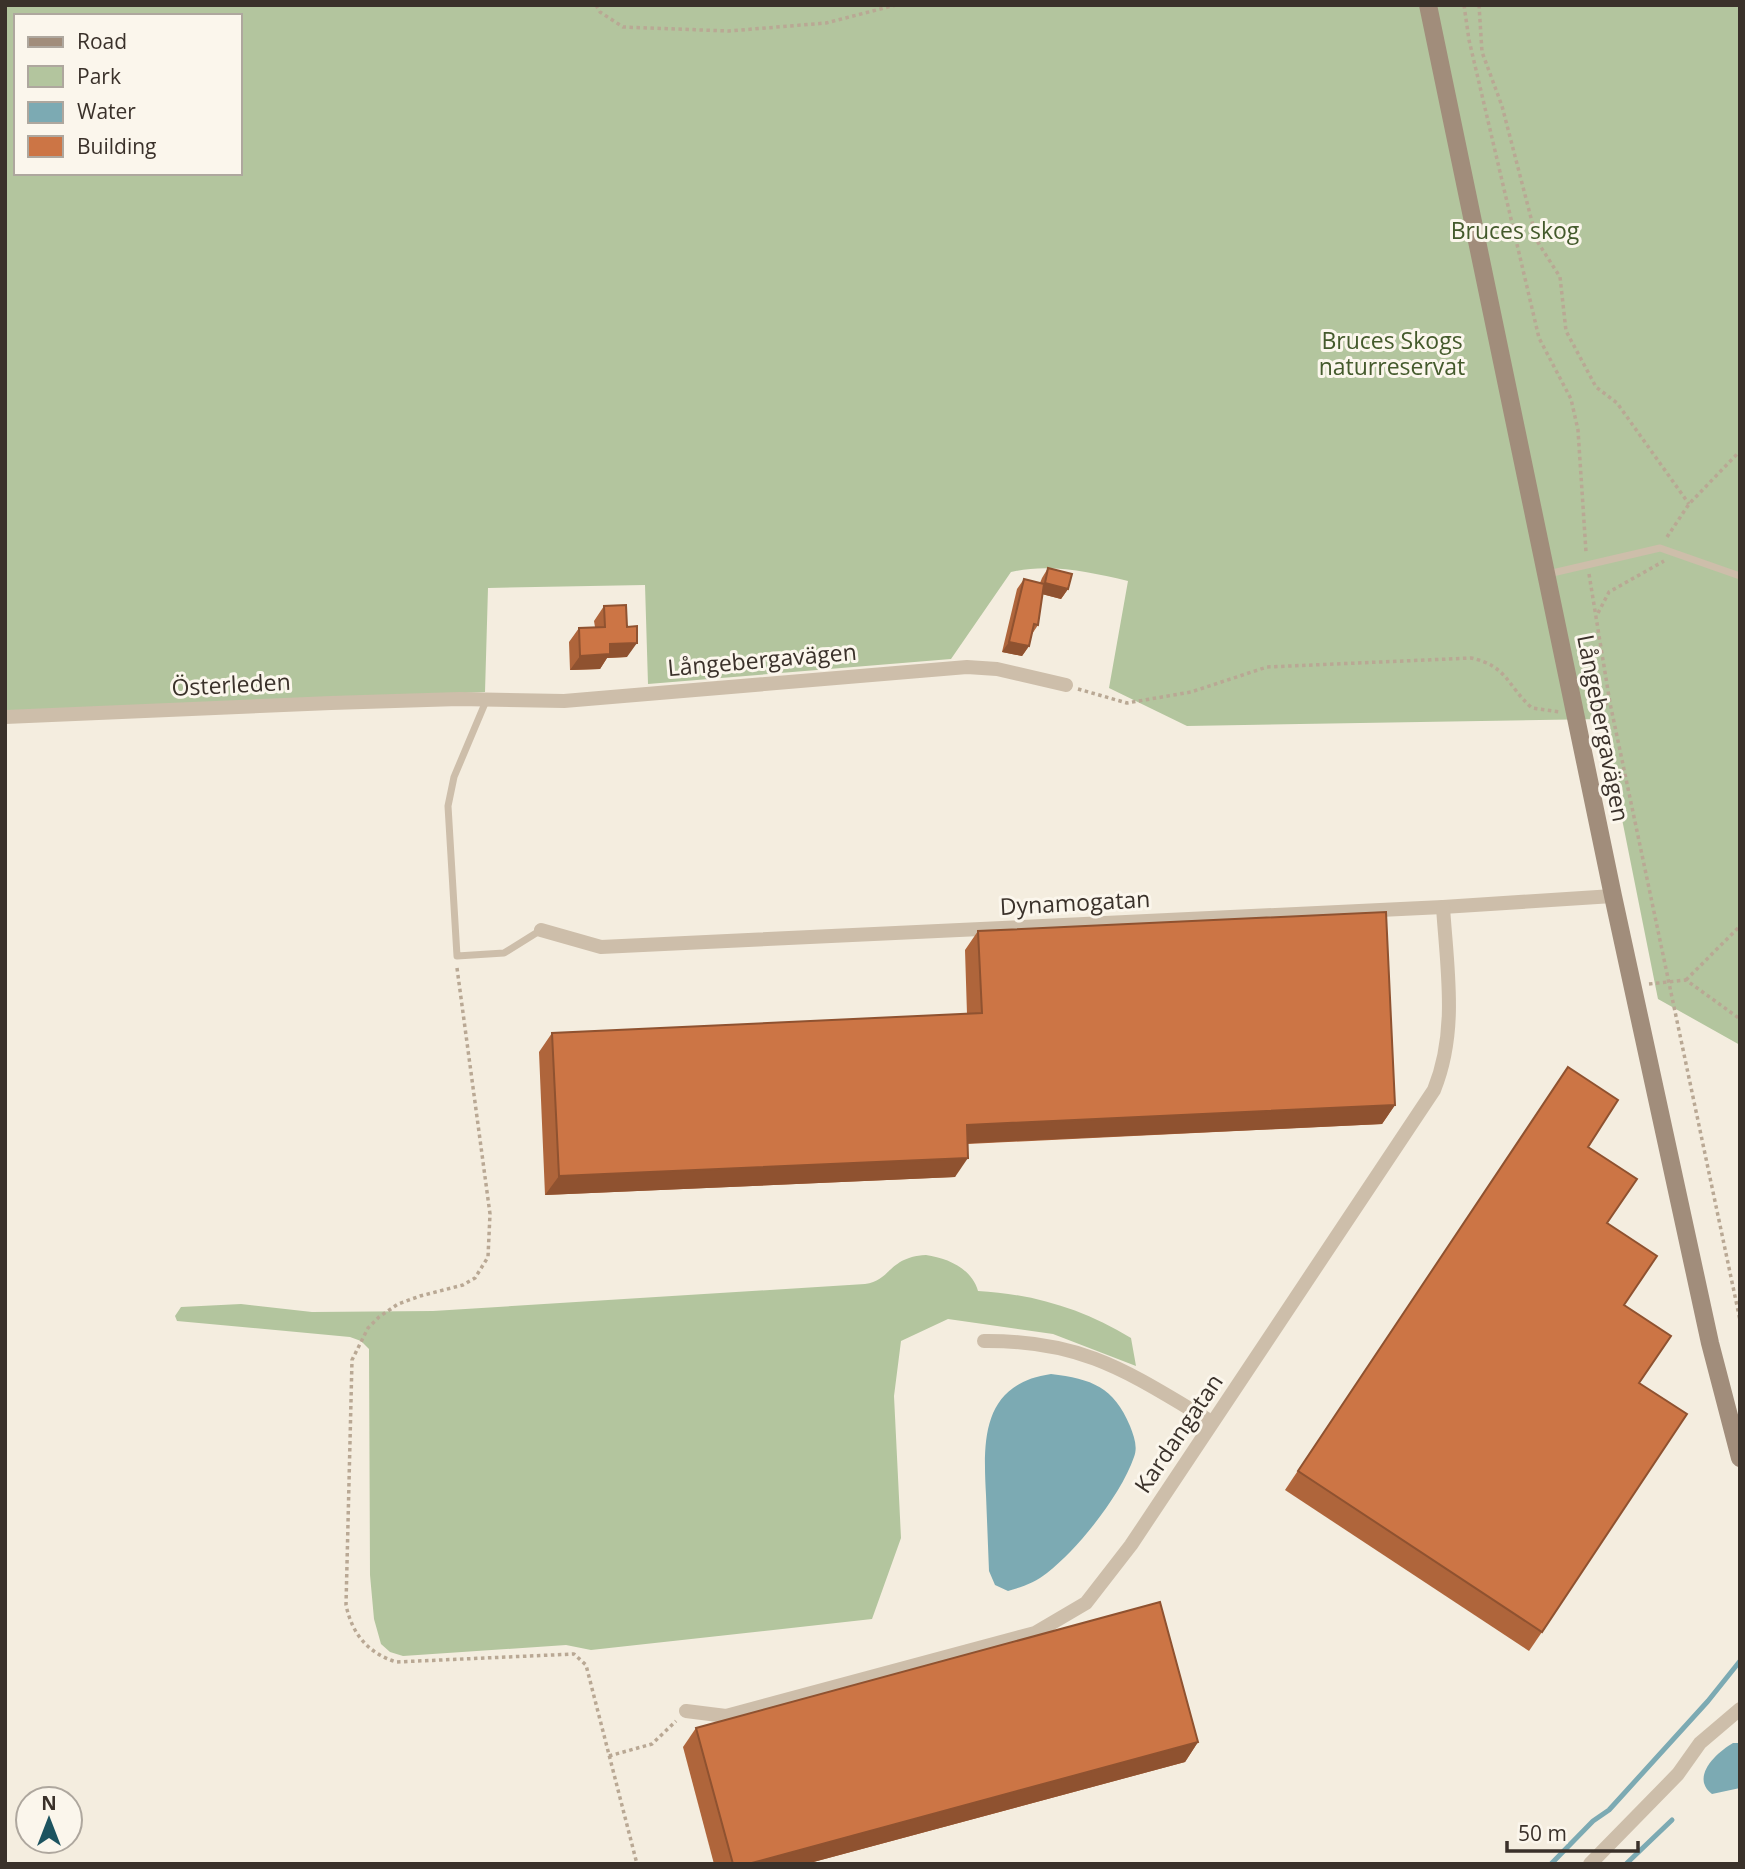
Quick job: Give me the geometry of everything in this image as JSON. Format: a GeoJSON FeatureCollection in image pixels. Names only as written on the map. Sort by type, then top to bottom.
{"type":"FeatureCollection","features":[{"type":"Feature","properties":{"kind":"street","name":"Långebergavägen"},"geometry":{"type":"LineString","coordinates":[[1429,5],[1613,895],[1710,1343],[1740,1458]]}},
{"type":"Feature","properties":{"kind":"street","name":"Långebergavägen"},"geometry":{"type":"LineString","coordinates":[[459,699],[576,700],[978,667],[1011,671],[1066,685]]}},
{"type":"Feature","properties":{"kind":"street","name":"Österleden"},"geometry":{"type":"LineString","coordinates":[[5,717],[459,699]]}},
{"type":"Feature","properties":{"kind":"street","name":"Dynamogatan"},"geometry":{"type":"LineString","coordinates":[[541,930],[601,947],[1443,907],[1613,895]]}},
{"type":"Feature","properties":{"kind":"street","name":"Kardangatan"},"geometry":{"type":"LineString","coordinates":[[685,1711],[726,1716],[1035,1633],[1086,1603],[1108,1576],[1212,1423],[1434,1090],[1445,1064],[1450,1029],[1443,907]]}},
{"type":"Feature","properties":{"kind":"street"},"geometry":{"type":"LineString","coordinates":[[984,1341],[1028,1341],[1058,1346],[1118,1367],[1212,1423]]}},
{"type":"Feature","properties":{"kind":"street"},"geometry":{"type":"LineString","coordinates":[[1590,1864],[1678,1774],[1700,1743],[1740,1709]]}},
{"type":"Feature","properties":{"kind":"lane"},"geometry":{"type":"LineString","coordinates":[[1548,574],[1660,548],[1740,576]]}},
{"type":"Feature","properties":{"kind":"lane"},"geometry":{"type":"LineString","coordinates":[[486,700],[454,777],[448,806],[457,956],[504,953],[541,930]]}},
{"type":"Feature","properties":{"kind":"path"},"geometry":{"type":"LineString","coordinates":[[596,5],[600,12],[623,27],[729,31],[826,23],[896,5]]}},
{"type":"Feature","properties":{"kind":"path"},"geometry":{"type":"LineString","coordinates":[[1464,5],[1469,40],[1539,338],[1571,399],[1576,420],[1587,564],[1611,704],[1740,1320]]}},
{"type":"Feature","properties":{"kind":"path"},"geometry":{"type":"LineString","coordinates":[[1479,5],[1482,52],[1502,106],[1537,241],[1560,277],[1566,331],[1596,387],[1617,403],[1689,504]]}},
{"type":"Feature","properties":{"kind":"path"},"geometry":{"type":"LineString","coordinates":[[1660,548],[1689,504],[1740,451]]}},
{"type":"Feature","properties":{"kind":"path"},"geometry":{"type":"LineString","coordinates":[[1597,618],[1599,608],[1609,593],[1677,554]]}},
{"type":"Feature","properties":{"kind":"path"},"geometry":{"type":"LineString","coordinates":[[1066,685],[1127,703],[1191,692],[1267,667],[1471,658],[1484,661],[1505,673],[1532,708],[1544,712],[1574,711],[1611,704]]}},
{"type":"Feature","properties":{"kind":"path"},"geometry":{"type":"LineString","coordinates":[[1634,985],[1686,980],[1740,926]]}},
{"type":"Feature","properties":{"kind":"path"},"geometry":{"type":"LineString","coordinates":[[457,956],[458,988],[490,1214],[488,1258],[475,1278],[463,1285],[409,1300],[379,1317],[368,1328],[352,1360],[346,1605],[349,1621],[357,1635],[381,1657],[396,1662],[574,1654],[586,1665],[637,1864]]}},
{"type":"Feature","properties":{"kind":"path"},"geometry":{"type":"LineString","coordinates":[[1686,980],[1740,1019]]}},
{"type":"Feature","properties":{"kind":"path"},"geometry":{"type":"LineString","coordinates":[[609,1756],[652,1744],[685,1711]]}},
{"type":"Feature","properties":{"kind":"green space","name":"Bruces Skogs naturreservat"},"geometry":{"type":"Polygon","coordinates":[[[5,5],[1740,5],[1740,1045],[1658,999],[1602,719],[1187,726],[1109,688],[1128,581],[1070,570],[1040,568],[1011,572],[951,659],[648,684],[645,585],[488,588],[485,692],[5,715],[5,5]]]}},
{"type":"Feature","properties":{"kind":"green space"},"geometry":{"type":"Polygon","coordinates":[[[926,1255],[958,1266],[975,1283],[978,1291],[1019,1296],[1058,1305],[1113,1328],[1131,1338],[1136,1366],[1053,1334],[948,1319],[901,1341],[894,1396],[901,1538],[872,1619],[591,1650],[566,1645],[403,1656],[390,1652],[381,1644],[374,1619],[370,1575],[369,1349],[361,1341],[350,1337],[177,1321],[175,1316],[181,1307],[241,1304],[312,1312],[433,1311],[865,1284],[874,1282],[904,1260],[926,1255]]]}},
{"type":"Feature","properties":{"kind":"water"},"geometry":{"type":"Polygon","coordinates":[[[1051,1374],[1090,1382],[1109,1394],[1124,1413],[1136,1449],[1128,1472],[1109,1504],[1072,1550],[1043,1576],[1008,1591],[995,1585],[989,1571],[985,1474],[987,1435],[999,1402],[1011,1389],[1028,1380],[1051,1374]]]}},
{"type":"Feature","properties":{"kind":"water"},"geometry":{"type":"Polygon","coordinates":[[[1733,1743],[1740,1743],[1740,1788],[1712,1794],[1706,1787],[1704,1773],[1713,1759],[1733,1743]]]}},
{"type":"Feature","properties":{"kind":"building"},"geometry":{"type":"Polygon","coordinates":[[[1048,568],[1072,574],[1068,589],[1045,583],[1048,568]]]}},
{"type":"Feature","properties":{"kind":"building"},"geometry":{"type":"Polygon","coordinates":[[[1024,579],[1044,584],[1038,625],[1034,624],[1029,646],[1009,642],[1024,579]]]}},
{"type":"Feature","properties":{"kind":"building"},"geometry":{"type":"Polygon","coordinates":[[[626,605],[627,627],[637,626],[637,643],[610,644],[610,654],[580,656],[579,628],[605,627],[604,606],[626,605]]]}},
{"type":"Feature","properties":{"kind":"building"},"geometry":{"type":"Polygon","coordinates":[[[1386,912],[1395,1105],[967,1125],[968,1158],[559,1176],[552,1033],[982,1013],[978,931],[1386,912]]]}},
{"type":"Feature","properties":{"kind":"building"},"geometry":{"type":"Polygon","coordinates":[[[1568,1067],[1618,1100],[1588,1147],[1637,1179],[1607,1223],[1657,1256],[1624,1305],[1671,1336],[1639,1383],[1687,1414],[1542,1632],[1298,1471],[1568,1067]]]}},
{"type":"Feature","properties":{"kind":"building"},"geometry":{"type":"Polygon","coordinates":[[[1160,1602],[1198,1742],[748,1864],[733,1864],[696,1728],[1160,1602]]]}},
{"type":"Feature","properties":{"kind":"waterway"},"geometry":{"type":"LineString","coordinates":[[1551,1864],[1593,1821],[1609,1810],[1708,1701],[1740,1661]]}},
{"type":"Feature","properties":{"kind":"waterway"},"geometry":{"type":"LineString","coordinates":[[1626,1864],[1672,1820]]}},
{"type":"Feature","properties":{"kind":"park label","name":"Bruces skog"},"geometry":{"type":"Point","coordinates":[1515,230]}}]}
